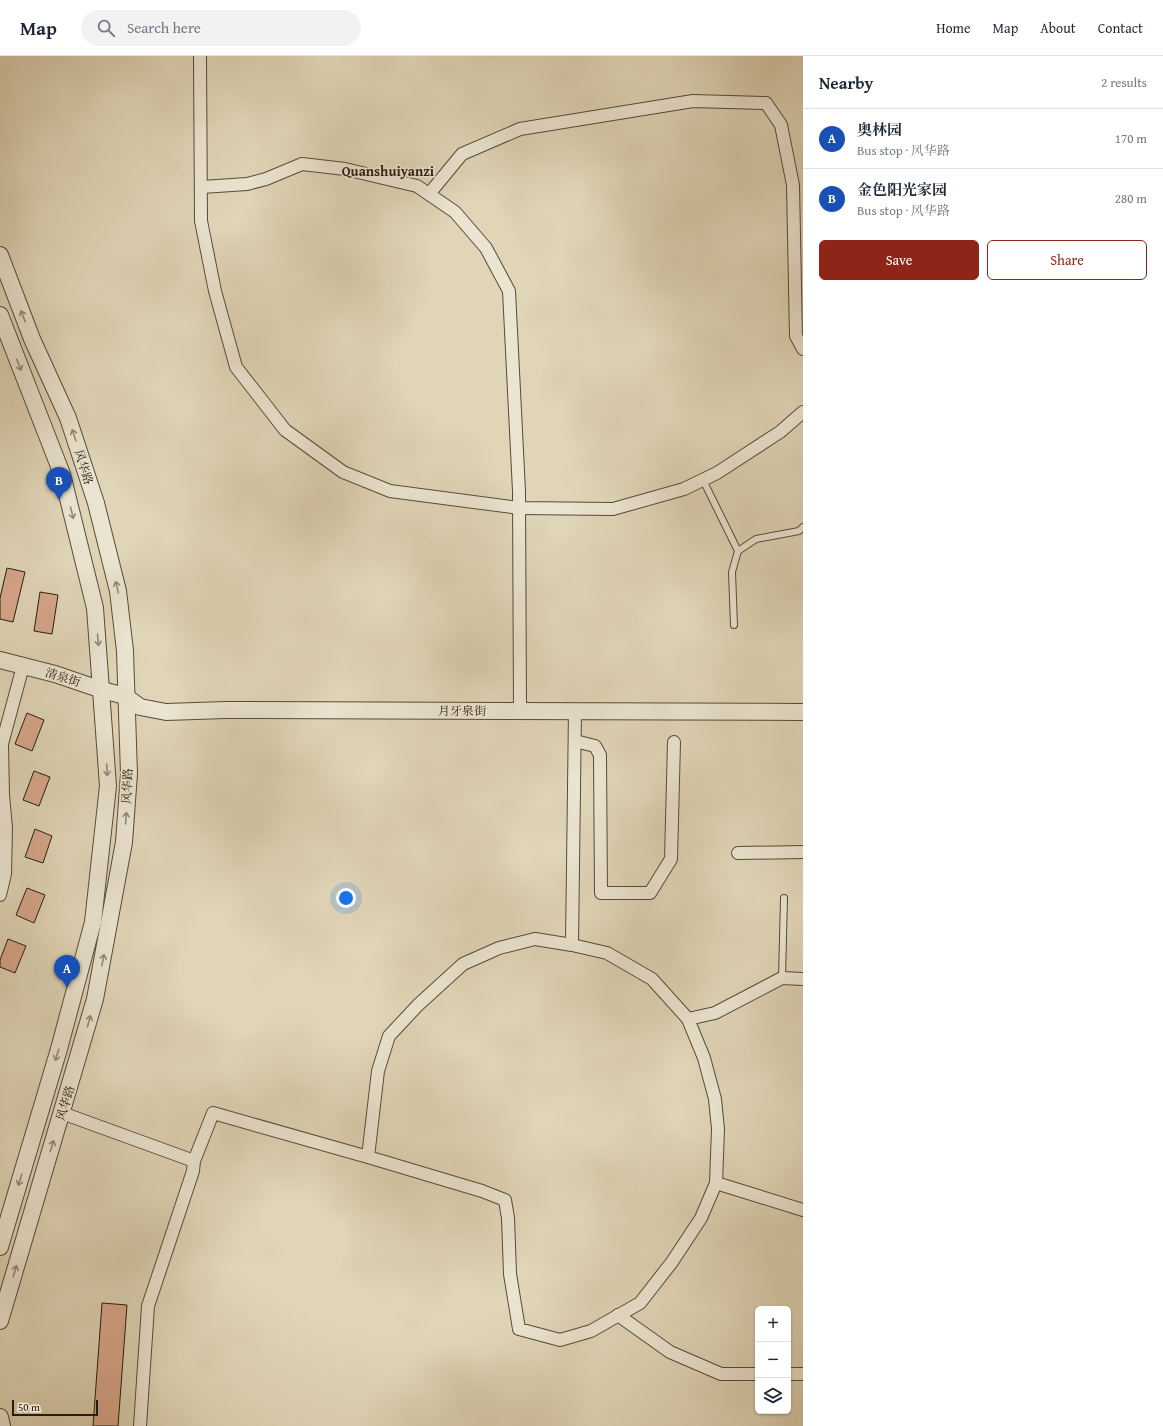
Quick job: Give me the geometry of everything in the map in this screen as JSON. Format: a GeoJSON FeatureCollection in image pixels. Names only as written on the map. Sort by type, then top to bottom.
{"type":"FeatureCollection","features":[{"type":"Feature","properties":{"kind":"street"},"geometry":{"type":"LineString","coordinates":[[200,56],[203,229],[215,291],[236,367],[285,430],[343,472],[390,491],[519,508],[613,509],[684,489],[717,473],[780,432],[803,412]]}},
{"type":"Feature","properties":{"kind":"street"},"geometry":{"type":"LineString","coordinates":[[429,194],[462,154],[520,129],[693,100],[766,103],[781,125],[794,185],[796,336],[803,349]]}},
{"type":"Feature","properties":{"kind":"street"},"geometry":{"type":"LineString","coordinates":[[202,187],[247,184],[266,179],[302,164],[345,169],[417,186],[455,212],[486,248],[508,291],[519,508],[520,710]]}},
{"type":"Feature","properties":{"kind":"street","name":"风华路"},"geometry":{"type":"LineString","coordinates":[[0,255],[32,339],[68,418],[96,503],[118,591],[125,651],[125,696],[129,774],[124,842],[95,998],[0,1322]]}},
{"type":"Feature","properties":{"kind":"street"},"geometry":{"type":"LineString","coordinates":[[0,315],[62,474],[95,608],[108,786],[93,922],[61,1041],[0,1247]]}},
{"type":"Feature","properties":{"kind":"street","name":"清泉街"},"geometry":{"type":"LineString","coordinates":[[0,660],[55,674],[125,696]]}},
{"type":"Feature","properties":{"kind":"street"},"geometry":{"type":"LineString","coordinates":[[0,895],[5,874],[6,828],[3,795],[2,744],[24,666]]}},
{"type":"Feature","properties":{"kind":"street","name":"月牙泉街"},"geometry":{"type":"LineString","coordinates":[[125,696],[140,707],[166,712],[226,710],[575,710],[803,712]]}},
{"type":"Feature","properties":{"kind":"street"},"geometry":{"type":"LineString","coordinates":[[572,945],[575,710]]}},
{"type":"Feature","properties":{"kind":"street"},"geometry":{"type":"LineString","coordinates":[[575,741],[596,746],[600,755],[601,893],[650,893],[670,859],[674,742]]}},
{"type":"Feature","properties":{"kind":"street"},"geometry":{"type":"LineString","coordinates":[[101,841],[114,836],[124,842]]}},
{"type":"Feature","properties":{"kind":"street"},"geometry":{"type":"LineString","coordinates":[[738,853],[803,852]]}},
{"type":"Feature","properties":{"kind":"street"},"geometry":{"type":"LineString","coordinates":[[140,1426],[148,1306],[193,1170],[194,1161],[213,1113],[368,1157],[482,1191],[505,1200],[508,1218],[510,1274],[519,1329],[560,1340],[591,1331],[640,1303],[672,1262],[701,1218],[716,1183],[718,1129],[715,1099],[704,1058],[688,1019],[652,978],[607,953],[535,939],[499,948],[463,964],[418,1005],[389,1036],[378,1071],[368,1157]]}},
{"type":"Feature","properties":{"kind":"street"},"geometry":{"type":"LineString","coordinates":[[688,1019],[715,1014],[782,978],[803,979]]}},
{"type":"Feature","properties":{"kind":"street"},"geometry":{"type":"LineString","coordinates":[[62,1113],[194,1161]]}},
{"type":"Feature","properties":{"kind":"street"},"geometry":{"type":"LineString","coordinates":[[716,1183],[803,1210]]}},
{"type":"Feature","properties":{"kind":"street"},"geometry":{"type":"LineString","coordinates":[[618,1316],[670,1352],[721,1374],[755,1374]]}},
{"type":"Feature","properties":{"kind":"street"},"geometry":{"type":"LineString","coordinates":[[791,1374],[803,1374]]}},
{"type":"Feature","properties":{"kind":"street"},"geometry":{"type":"LineString","coordinates":[[0,1417],[2,1426]]}},
{"type":"Feature","properties":{"kind":"lane"},"geometry":{"type":"LineString","coordinates":[[703,480],[738,551]]}},
{"type":"Feature","properties":{"kind":"lane"},"geometry":{"type":"LineString","coordinates":[[734,625],[732,572],[738,551],[756,539],[799,530],[803,527]]}},
{"type":"Feature","properties":{"kind":"lane"},"geometry":{"type":"LineString","coordinates":[[782,978],[784,898]]}},
{"type":"Feature","properties":{"kind":"building"},"geometry":{"type":"Polygon","coordinates":[[[7,568],[25,572],[13,622],[0,619],[0,598],[7,568]]]}},
{"type":"Feature","properties":{"kind":"building"},"geometry":{"type":"Polygon","coordinates":[[[40,592],[58,595],[52,634],[34,631],[40,592]]]}},
{"type":"Feature","properties":{"kind":"building"},"geometry":{"type":"Polygon","coordinates":[[[27,713],[44,720],[32,751],[15,744],[27,713]]]}},
{"type":"Feature","properties":{"kind":"building"},"geometry":{"type":"Polygon","coordinates":[[[34,771],[50,777],[39,806],[23,800],[34,771]]]}},
{"type":"Feature","properties":{"kind":"building"},"geometry":{"type":"Polygon","coordinates":[[[35,829],[52,836],[43,863],[25,857],[35,829]]]}},
{"type":"Feature","properties":{"kind":"building"},"geometry":{"type":"Polygon","coordinates":[[[27,888],[45,895],[34,923],[16,915],[27,888]]]}},
{"type":"Feature","properties":{"kind":"building"},"geometry":{"type":"Polygon","coordinates":[[[8,939],[26,946],[15,973],[0,967],[0,960],[8,939]]]}},
{"type":"Feature","properties":{"kind":"building"},"geometry":{"type":"Polygon","coordinates":[[[102,1303],[127,1305],[118,1426],[93,1426],[102,1303]]]}},
{"type":"Feature","properties":{"kind":"place","name":"金色阳光家园"},"geometry":{"type":"Point","coordinates":[59,500]}},
{"type":"Feature","properties":{"kind":"place","name":"奥林园"},"geometry":{"type":"Point","coordinates":[67,988]}},
{"type":"Feature","properties":{"kind":"district","name":"Quanshuiyanzi"},"geometry":{"type":"Point","coordinates":[388,171]}}]}
